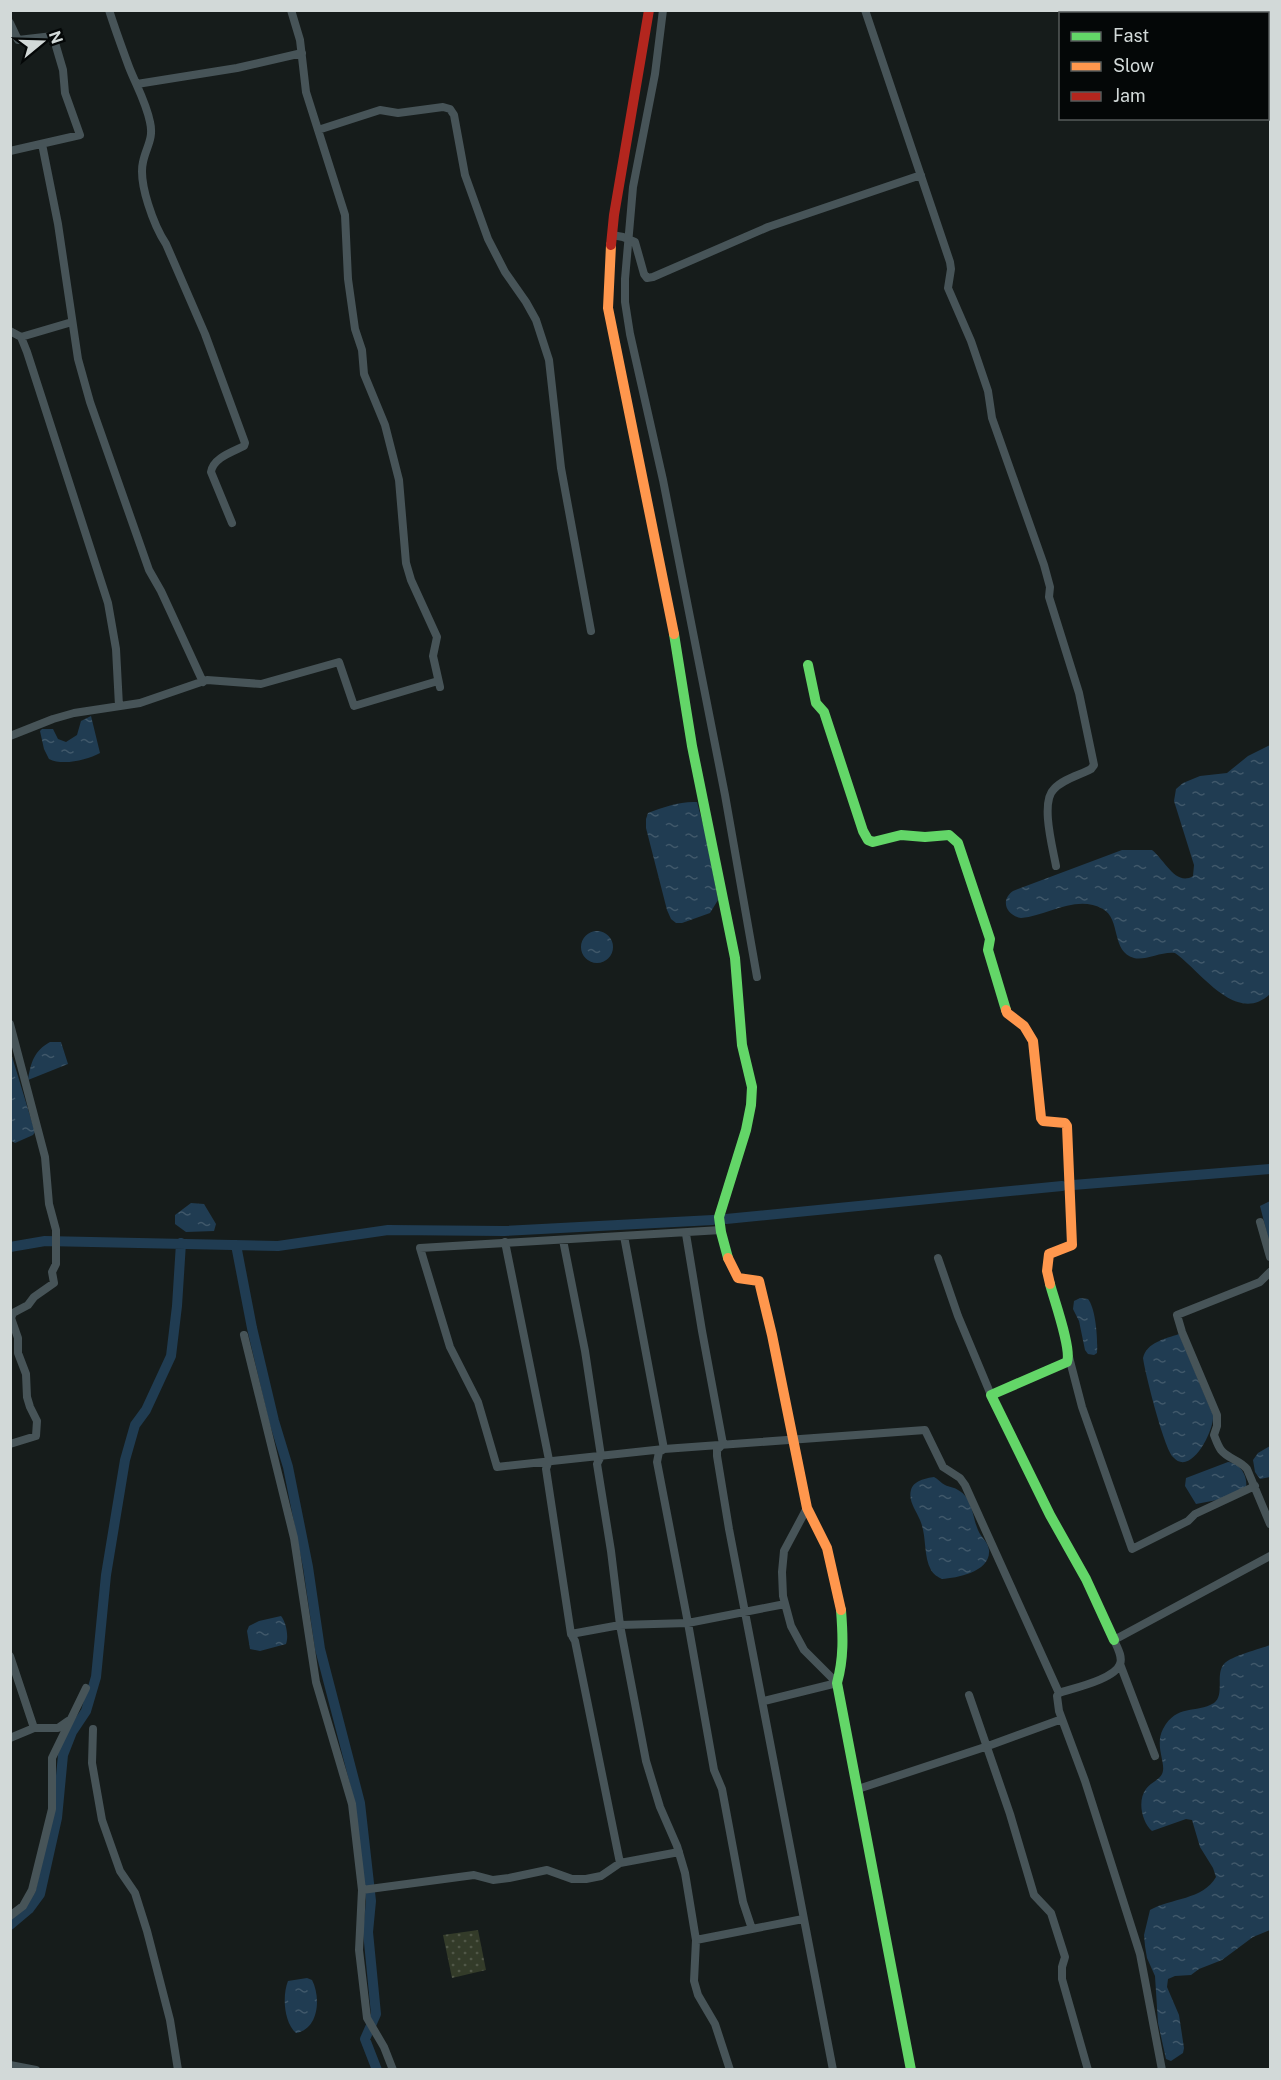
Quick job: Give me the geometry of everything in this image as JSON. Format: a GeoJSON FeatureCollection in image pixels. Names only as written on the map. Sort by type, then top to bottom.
{"type":"FeatureCollection","features":[{"type":"Feature","properties":{"kind":"street"},"geometry":{"type":"LineString","coordinates":[[109,10],[145,105],[152,134],[141,173],[144,190],[160,235],[205,334],[245,443],[244,447],[216,461],[211,472],[232,522]]}},
{"type":"Feature","properties":{"kind":"street"},"geometry":{"type":"LineString","coordinates":[[10,736],[39,723],[64,716],[140,703],[203,682],[218,680],[261,684],[339,663],[354,706],[439,684],[434,656],[437,637],[411,580],[406,563],[399,480],[385,425],[364,374],[362,350],[355,329],[348,279],[345,215],[303,81],[302,53],[291,10]]}},
{"type":"Feature","properties":{"kind":"street"},"geometry":{"type":"LineString","coordinates":[[649,10],[612,236],[608,308],[648,494],[692,746],[735,958],[739,983],[742,1045],[751,1078],[751,1105],[736,1164],[719,1216],[721,1230],[738,1278],[759,1281],[807,1508],[824,1541],[837,1592],[844,1649],[842,1670],[837,1683],[911,2070]]}},
{"type":"Feature","properties":{"kind":"street"},"geometry":{"type":"LineString","coordinates":[[663,10],[655,74],[633,187],[625,279],[630,334],[725,795],[757,977]]}},
{"type":"Feature","properties":{"kind":"street"},"geometry":{"type":"LineString","coordinates":[[865,10],[950,262],[948,288],[967,330],[984,378],[992,418],[1047,576],[1050,587],[1049,597],[1079,693],[1094,760],[1091,769],[1060,784],[1052,790],[1049,797],[1050,829],[1056,866]]}},
{"type":"Feature","properties":{"kind":"street"},"geometry":{"type":"LineString","coordinates":[[10,23],[18,40],[53,36],[63,70],[65,93],[80,135],[10,151]]}},
{"type":"Feature","properties":{"kind":"street"},"geometry":{"type":"LineString","coordinates":[[137,84],[237,68],[302,53]]}},
{"type":"Feature","properties":{"kind":"street"},"geometry":{"type":"LineString","coordinates":[[318,130],[380,110],[398,113],[443,107],[450,109],[454,115],[465,175],[488,239],[505,272],[536,320],[549,360],[561,468],[591,631]]}},
{"type":"Feature","properties":{"kind":"street"},"geometry":{"type":"LineString","coordinates":[[42,144],[58,224],[74,342],[87,393],[140,548],[203,682]]}},
{"type":"Feature","properties":{"kind":"street"},"geometry":{"type":"LineString","coordinates":[[612,236],[628,238],[635,242],[644,274],[647,278],[653,277],[768,227],[921,175]]}},
{"type":"Feature","properties":{"kind":"street"},"geometry":{"type":"LineString","coordinates":[[21,338],[72,322]]}},
{"type":"Feature","properties":{"kind":"street"},"geometry":{"type":"LineString","coordinates":[[10,331],[21,338],[38,383],[108,603],[116,649],[119,706]]}},
{"type":"Feature","properties":{"kind":"street"},"geometry":{"type":"LineString","coordinates":[[808,665],[816,703],[824,712],[863,831],[868,840],[881,842],[901,835],[925,837],[944,834],[949,835],[958,843],[990,939],[988,950],[1007,1013],[1024,1026],[1034,1041],[1041,1118],[1043,1121],[1065,1123],[1067,1126],[1072,1245],[1049,1254],[1047,1271],[1082,1407],[1132,1549],[1188,1521],[1195,1514],[1255,1486]]}},
{"type":"Feature","properties":{"kind":"street"},"geometry":{"type":"LineString","coordinates":[[10,1024],[45,1157],[49,1204],[56,1230],[57,1252],[56,1264],[52,1272],[54,1283],[34,1297],[28,1305],[13,1313],[11,1318],[18,1338],[18,1353],[26,1374],[27,1397],[38,1421],[38,1430],[36,1436],[10,1443]]}},
{"type":"Feature","properties":{"kind":"street"},"geometry":{"type":"LineString","coordinates":[[1260,1222],[1270,1257]]}},
{"type":"Feature","properties":{"kind":"street"},"geometry":{"type":"LineString","coordinates":[[721,1230],[686,1234],[420,1248],[450,1347],[478,1402],[497,1467],[664,1449],[925,1430],[939,1462],[960,1478],[965,1485],[1059,1693],[1056,1702],[1092,1801],[1140,1954],[1162,2070]]}},
{"type":"Feature","properties":{"kind":"street"},"geometry":{"type":"LineString","coordinates":[[686,1234],[723,1444]]}},
{"type":"Feature","properties":{"kind":"street"},"geometry":{"type":"LineString","coordinates":[[624,1236],[664,1449]]}},
{"type":"Feature","properties":{"kind":"street"},"geometry":{"type":"LineString","coordinates":[[563,1240],[585,1351],[601,1456],[597,1464],[620,1626],[646,1761],[660,1807],[679,1852],[685,1873],[696,1940],[694,1981],[698,1995],[714,2024],[730,2070]]}},
{"type":"Feature","properties":{"kind":"street"},"geometry":{"type":"LineString","coordinates":[[505,1242],[549,1461],[546,1469],[571,1634],[575,1641],[606,1803],[620,1863]]}},
{"type":"Feature","properties":{"kind":"street"},"geometry":{"type":"LineString","coordinates":[[938,1258],[958,1316],[991,1395],[1050,1515],[1086,1579],[1114,1640],[1121,1659],[1120,1664],[1155,1756]]}},
{"type":"Feature","properties":{"kind":"street"},"geometry":{"type":"LineString","coordinates":[[1270,1272],[1260,1282],[1177,1315],[1216,1415],[1217,1426],[1214,1435],[1217,1443],[1222,1451],[1242,1463],[1255,1486],[1270,1524]]}},
{"type":"Feature","properties":{"kind":"street"},"geometry":{"type":"LineString","coordinates":[[244,1335],[294,1538],[316,1682],[352,1804],[362,1890],[359,1950],[367,2018],[384,2047],[393,2070]]}},
{"type":"Feature","properties":{"kind":"street"},"geometry":{"type":"LineString","coordinates":[[991,1395],[1067,1362],[1069,1357]]}},
{"type":"Feature","properties":{"kind":"street"},"geometry":{"type":"LineString","coordinates":[[723,1444],[717,1450],[717,1456],[833,2070]]}},
{"type":"Feature","properties":{"kind":"street"},"geometry":{"type":"LineString","coordinates":[[664,1449],[657,1456],[657,1462],[714,1770],[722,1789],[743,1902],[752,1929]]}},
{"type":"Feature","properties":{"kind":"street"},"geometry":{"type":"LineString","coordinates":[[807,1508],[784,1551],[782,1572],[784,1604],[791,1626],[804,1650],[837,1683]]}},
{"type":"Feature","properties":{"kind":"street"},"geometry":{"type":"LineString","coordinates":[[1114,1640],[1270,1556]]}},
{"type":"Feature","properties":{"kind":"street"},"geometry":{"type":"LineString","coordinates":[[571,1634],[620,1626],[688,1623],[784,1604]]}},
{"type":"Feature","properties":{"kind":"street"},"geometry":{"type":"LineString","coordinates":[[10,1656],[34,1728]]}},
{"type":"Feature","properties":{"kind":"street"},"geometry":{"type":"LineString","coordinates":[[1059,1693],[1109,1676],[1120,1664]]}},
{"type":"Feature","properties":{"kind":"street"},"geometry":{"type":"LineString","coordinates":[[764,1701],[837,1683]]}},
{"type":"Feature","properties":{"kind":"street"},"geometry":{"type":"LineString","coordinates":[[10,1916],[23,1906],[32,1890],[52,1809],[52,1758],[86,1688]]}},
{"type":"Feature","properties":{"kind":"street"},"geometry":{"type":"LineString","coordinates":[[969,1695],[988,1746],[1034,1895],[1051,1912],[1059,1935],[1065,1957],[1062,1979],[1088,2070]]}},
{"type":"Feature","properties":{"kind":"street"},"geometry":{"type":"LineString","coordinates":[[858,1789],[1062,1719]]}},
{"type":"Feature","properties":{"kind":"street"},"geometry":{"type":"LineString","coordinates":[[10,1738],[34,1728],[58,1728],[68,1721]]}},
{"type":"Feature","properties":{"kind":"street"},"geometry":{"type":"LineString","coordinates":[[93,1729],[92,1763],[102,1820],[120,1871],[135,1893],[147,1931],[170,2020],[178,2070]]}},
{"type":"Feature","properties":{"kind":"street"},"geometry":{"type":"LineString","coordinates":[[362,1890],[474,1875],[493,1880],[547,1870],[572,1879],[586,1879],[602,1876],[620,1863],[679,1852]]}},
{"type":"Feature","properties":{"kind":"street"},"geometry":{"type":"LineString","coordinates":[[696,1940],[803,1920]]}},
{"type":"Feature","properties":{"kind":"street"},"geometry":{"type":"LineString","coordinates":[[10,2065],[36,2070]]}},
{"type":"Feature","properties":{"kind":"green space"},"geometry":{"type":"Polygon","coordinates":[[[478,1930],[486,1970],[452,1978],[443,1935],[478,1930]]]}},
{"type":"Feature","properties":{"kind":"water"},"geometry":{"type":"Polygon","coordinates":[[[91,716],[100,753],[75,761],[61,762],[49,759],[40,731],[53,729],[58,739],[66,742],[77,735],[81,721],[91,716]]]}},
{"type":"Feature","properties":{"kind":"water"},"geometry":{"type":"Polygon","coordinates":[[[1270,745],[1270,994],[1257,1002],[1244,1003],[1232,1000],[1219,992],[1175,953],[1138,959],[1127,955],[1122,949],[1109,914],[1093,905],[1072,905],[1021,918],[1008,911],[1007,899],[1013,891],[1122,850],[1152,850],[1176,875],[1181,878],[1193,876],[1194,865],[1174,801],[1176,789],[1183,783],[1200,776],[1227,773],[1248,756],[1270,745]]]}},
{"type":"Feature","properties":{"kind":"water"},"geometry":{"type":"Polygon","coordinates":[[[697,802],[718,900],[710,913],[676,923],[671,919],[667,910],[646,828],[646,819],[648,813],[678,803],[697,802]]]}},
{"type":"Feature","properties":{"kind":"water"},"geometry":{"type":"Polygon","coordinates":[[[597,931],[608,936],[613,947],[608,958],[597,963],[586,958],[581,947],[586,936],[597,931]]]}},
{"type":"Feature","properties":{"kind":"water"},"geometry":{"type":"Polygon","coordinates":[[[50,1042],[61,1042],[68,1064],[28,1080],[34,1058],[40,1049],[50,1042]]]}},
{"type":"Feature","properties":{"kind":"water"},"geometry":{"type":"Polygon","coordinates":[[[10,1050],[35,1132],[15,1143],[10,1140],[10,1050]]]}},
{"type":"Feature","properties":{"kind":"water"},"geometry":{"type":"Polygon","coordinates":[[[1270,1201],[1270,1245],[1260,1206],[1270,1201]]]}},
{"type":"Feature","properties":{"kind":"water"},"geometry":{"type":"Polygon","coordinates":[[[191,1203],[204,1204],[216,1224],[214,1231],[186,1232],[175,1224],[175,1215],[191,1203]]]}},
{"type":"Feature","properties":{"kind":"water"},"geometry":{"type":"Polygon","coordinates":[[[1080,1298],[1088,1299],[1093,1310],[1097,1340],[1097,1353],[1094,1355],[1088,1354],[1085,1350],[1079,1321],[1073,1309],[1074,1301],[1080,1298]]]}},
{"type":"Feature","properties":{"kind":"water"},"geometry":{"type":"Polygon","coordinates":[[[1179,1334],[1213,1415],[1210,1430],[1200,1449],[1194,1457],[1180,1462],[1169,1451],[1160,1426],[1143,1358],[1152,1345],[1179,1334]]]}},
{"type":"Feature","properties":{"kind":"water"},"geometry":{"type":"Polygon","coordinates":[[[1270,1446],[1270,1477],[1260,1479],[1255,1472],[1253,1460],[1258,1453],[1270,1446]]]}},
{"type":"Feature","properties":{"kind":"water"},"geometry":{"type":"Polygon","coordinates":[[[1228,1462],[1236,1465],[1242,1471],[1246,1479],[1246,1487],[1217,1500],[1196,1504],[1185,1486],[1186,1478],[1228,1462]]]}},
{"type":"Feature","properties":{"kind":"water"},"geometry":{"type":"Polygon","coordinates":[[[934,1477],[963,1493],[967,1498],[978,1530],[989,1550],[985,1564],[964,1575],[942,1579],[933,1573],[927,1558],[924,1532],[911,1502],[910,1494],[917,1482],[934,1477]]]}},
{"type":"Feature","properties":{"kind":"water"},"geometry":{"type":"Polygon","coordinates":[[[281,1616],[287,1629],[286,1644],[260,1651],[250,1649],[247,1631],[249,1626],[281,1616]]]}},
{"type":"Feature","properties":{"kind":"water"},"geometry":{"type":"Polygon","coordinates":[[[1270,1645],[1270,1930],[1253,1937],[1222,1960],[1199,1969],[1191,1975],[1168,1979],[1167,1987],[1179,2015],[1184,2048],[1183,2053],[1171,2061],[1166,2059],[1158,2023],[1155,1976],[1147,1958],[1145,1946],[1144,1935],[1150,1910],[1203,1890],[1216,1877],[1200,1847],[1192,1820],[1186,1819],[1152,1831],[1143,1817],[1141,1805],[1143,1794],[1162,1774],[1160,1742],[1163,1729],[1168,1721],[1181,1712],[1214,1703],[1219,1695],[1220,1673],[1224,1664],[1270,1645]]]}},
{"type":"Feature","properties":{"kind":"water"},"geometry":{"type":"Polygon","coordinates":[[[307,1978],[312,1980],[315,1987],[316,2011],[309,2025],[296,2033],[287,2016],[286,1987],[288,1981],[307,1978]]]}},
{"type":"Feature","properties":{"kind":"waterway"},"geometry":{"type":"LineString","coordinates":[[1073,1185],[1270,1169]]}},
{"type":"Feature","properties":{"kind":"waterway"},"geometry":{"type":"LineString","coordinates":[[726,1219],[1062,1186]]}},
{"type":"Feature","properties":{"kind":"waterway"},"geometry":{"type":"LineString","coordinates":[[10,1247],[45,1241],[278,1246],[388,1230],[504,1231],[713,1220]]}},
{"type":"Feature","properties":{"kind":"waterway"},"geometry":{"type":"LineString","coordinates":[[10,1925],[29,1909],[40,1894],[57,1818],[63,1755],[72,1732],[86,1711],[96,1677],[106,1575],[125,1460],[135,1425],[146,1410],[171,1356],[181,1243]]}},
{"type":"Feature","properties":{"kind":"waterway"},"geometry":{"type":"LineString","coordinates":[[236,1245],[252,1328],[274,1421],[288,1467],[308,1567],[320,1649],[360,1803],[371,1901],[368,1932],[376,2014],[365,2039],[377,2070]]}},
{"type":"Feature","properties":{"kind":"traffic: fast"},"geometry":{"type":"LineString","coordinates":[[674,634],[692,746],[735,958],[742,1045],[752,1087],[746,1130],[719,1217],[728,1258]]}},
{"type":"Feature","properties":{"kind":"traffic: fast"},"geometry":{"type":"LineString","coordinates":[[808,665],[816,703],[824,712],[863,831],[868,840],[873,842],[901,835],[925,837],[949,835],[958,843],[990,939],[988,950],[1006,1010]]}},
{"type":"Feature","properties":{"kind":"traffic: fast"},"geometry":{"type":"LineString","coordinates":[[1050,1284],[1065,1336],[1067,1362],[991,1395],[1050,1515],[1086,1579],[1114,1640]]}},
{"type":"Feature","properties":{"kind":"traffic: fast"},"geometry":{"type":"LineString","coordinates":[[841,1610],[841,1665],[837,1683],[911,2070]]}},
{"type":"Feature","properties":{"kind":"traffic: slow"},"geometry":{"type":"LineString","coordinates":[[611,245],[608,308],[674,634]]}},
{"type":"Feature","properties":{"kind":"traffic: slow"},"geometry":{"type":"LineString","coordinates":[[1006,1010],[1024,1026],[1033,1041],[1041,1118],[1043,1121],[1065,1123],[1067,1126],[1072,1245],[1049,1254],[1047,1271],[1050,1284]]}},
{"type":"Feature","properties":{"kind":"traffic: slow"},"geometry":{"type":"LineString","coordinates":[[728,1258],[738,1278],[759,1281],[807,1508],[827,1548],[841,1610]]}},
{"type":"Feature","properties":{"kind":"traffic: jam"},"geometry":{"type":"LineString","coordinates":[[611,245],[614,215],[649,10]]}}]}
